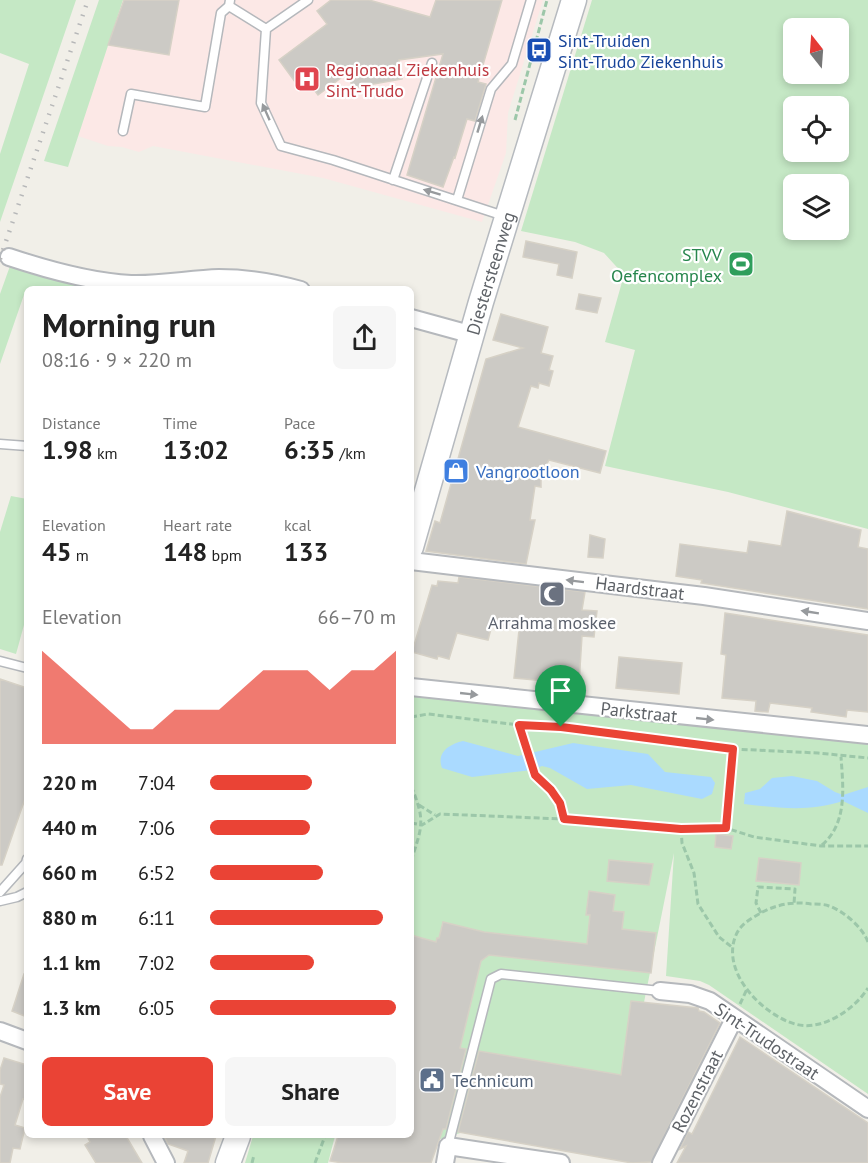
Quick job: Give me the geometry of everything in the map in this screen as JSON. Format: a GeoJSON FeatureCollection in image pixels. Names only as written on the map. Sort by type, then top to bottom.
{"type":"FeatureCollection","features":[{"type":"Feature","properties":{"kind":"main road","name":"Diestersteenweg"},"geometry":{"type":"LineString","coordinates":[[414,537],[507,217],[574,0]]}},
{"type":"Feature","properties":{"kind":"main road"},"geometry":{"type":"LineString","coordinates":[[228,1163],[237,1138]]}},
{"type":"Feature","properties":{"kind":"street"},"geometry":{"type":"LineString","coordinates":[[9,257],[90,279],[136,286],[219,278],[262,280],[285,286]]}},
{"type":"Feature","properties":{"kind":"street"},"geometry":{"type":"LineString","coordinates":[[414,319],[473,335]]}},
{"type":"Feature","properties":{"kind":"street","name":"Haardstraat"},"geometry":{"type":"LineString","coordinates":[[414,561],[704,596],[868,621]]}},
{"type":"Feature","properties":{"kind":"street","name":"Parkstraat"},"geometry":{"type":"LineString","coordinates":[[414,687],[868,735]]}},
{"type":"Feature","properties":{"kind":"street","name":"Sint-Trudostraat"},"geometry":{"type":"LineString","coordinates":[[660,991],[690,994],[710,1001],[868,1108]]}},
{"type":"Feature","properties":{"kind":"street","name":"Rozenstraat"},"geometry":{"type":"LineString","coordinates":[[662,1163],[734,1019]]}},
{"type":"Feature","properties":{"kind":"street"},"geometry":{"type":"LineString","coordinates":[[0,1031],[24,1040]]}},
{"type":"Feature","properties":{"kind":"street"},"geometry":{"type":"LineString","coordinates":[[153,1138],[166,1163]]}},
{"type":"Feature","properties":{"kind":"street"},"geometry":{"type":"LineString","coordinates":[[444,1163],[448,1146],[561,1163]]}},
{"type":"Feature","properties":{"kind":"lane"},"geometry":{"type":"LineString","coordinates":[[266,29],[308,0]]}},
{"type":"Feature","properties":{"kind":"lane"},"geometry":{"type":"LineString","coordinates":[[457,200],[491,89],[512,64],[531,0]]}},
{"type":"Feature","properties":{"kind":"lane"},"geometry":{"type":"LineString","coordinates":[[123,130],[131,94],[205,107],[221,13],[230,3],[266,29]]}},
{"type":"Feature","properties":{"kind":"lane"},"geometry":{"type":"LineString","coordinates":[[266,29],[261,103],[280,146],[507,217]]}},
{"type":"Feature","properties":{"kind":"lane"},"geometry":{"type":"LineString","coordinates":[[393,180],[432,63]]}},
{"type":"Feature","properties":{"kind":"lane"},"geometry":{"type":"LineString","coordinates":[[0,444],[24,446]]}},
{"type":"Feature","properties":{"kind":"lane"},"geometry":{"type":"LineString","coordinates":[[0,661],[24,667]]}},
{"type":"Feature","properties":{"kind":"lane"},"geometry":{"type":"LineString","coordinates":[[0,892],[24,865]]}},
{"type":"Feature","properties":{"kind":"lane"},"geometry":{"type":"LineString","coordinates":[[0,901],[24,894]]}},
{"type":"Feature","properties":{"kind":"lane"},"geometry":{"type":"LineString","coordinates":[[448,1146],[491,979],[501,974],[660,991]]}},
{"type":"Feature","properties":{"kind":"path"},"geometry":{"type":"LineString","coordinates":[[414,716],[428,714],[519,725],[561,727],[733,749],[868,758]]}},
{"type":"Feature","properties":{"kind":"path"},"geometry":{"type":"LineString","coordinates":[[519,725],[532,770],[560,803],[564,819]]}},
{"type":"Feature","properties":{"kind":"path"},"geometry":{"type":"LineString","coordinates":[[726,828],[733,749]]}},
{"type":"Feature","properties":{"kind":"path"},"geometry":{"type":"LineString","coordinates":[[821,846],[831,838],[842,805],[841,756]]}},
{"type":"Feature","properties":{"kind":"path"},"geometry":{"type":"LineString","coordinates":[[414,794],[422,825],[414,851]]}},
{"type":"Feature","properties":{"kind":"path"},"geometry":{"type":"LineString","coordinates":[[418,805],[435,816]]}},
{"type":"Feature","properties":{"kind":"path"},"geometry":{"type":"LineString","coordinates":[[414,824],[422,825],[440,814],[564,819],[681,829],[726,828],[754,837],[821,846],[868,846]]}},
{"type":"Feature","properties":{"kind":"path"},"geometry":{"type":"LineString","coordinates":[[681,829],[682,843],[694,873],[698,904],[719,937],[733,948]]}},
{"type":"Feature","properties":{"kind":"path"},"geometry":{"type":"LineString","coordinates":[[761,913],[756,903],[758,887],[795,890],[794,904]]}},
{"type":"Feature","properties":{"kind":"path"},"geometry":{"type":"LineString","coordinates":[[868,942],[865,934],[848,917],[829,906],[804,903],[771,907],[761,913],[741,926],[733,948],[735,967],[754,1001],[772,1014],[797,1025],[820,1023],[841,1016],[861,998],[868,988]]}},
{"type":"Feature","properties":{"kind":"path"},"geometry":{"type":"LineString","coordinates":[[865,934],[868,930]]}},
{"type":"Feature","properties":{"kind":"path"},"geometry":{"type":"LineString","coordinates":[[315,1163],[324,1138]]}},
{"type":"Feature","properties":{"kind":"shaded area","name":"Regionaal Ziekenhuis Sint-Trudo"},"geometry":{"type":"Polygon","coordinates":[[[123,0],[543,0],[508,113],[506,153],[482,222],[323,178],[153,146],[139,152],[108,146],[78,136],[123,0]]]}},
{"type":"Feature","properties":{"kind":"green space"},"geometry":{"type":"Polygon","coordinates":[[[0,0],[76,0],[0,222],[0,154],[29,64],[0,53],[0,0]]]}},
{"type":"Feature","properties":{"kind":"green space"},"geometry":{"type":"Polygon","coordinates":[[[99,0],[123,0],[68,167],[44,161],[99,0]]]}},
{"type":"Feature","properties":{"kind":"green space","name":"STVV Oefencomplex"},"geometry":{"type":"Polygon","coordinates":[[[592,0],[868,0],[868,529],[728,492],[605,466],[635,350],[605,342],[624,275],[604,253],[575,242],[521,231],[592,0]]]}},
{"type":"Feature","properties":{"kind":"green space"},"geometry":{"type":"Polygon","coordinates":[[[10,266],[107,286],[24,286],[24,295],[0,364],[0,294],[10,266]]]}},
{"type":"Feature","properties":{"kind":"green space"},"geometry":{"type":"Polygon","coordinates":[[[11,496],[24,498],[24,625],[16,654],[0,649],[0,532],[11,496]]]}},
{"type":"Feature","properties":{"kind":"green space"},"geometry":{"type":"Polygon","coordinates":[[[414,696],[868,742],[868,1094],[709,985],[700,981],[666,976],[674,853],[628,1082],[434,1141],[414,1121],[414,696]]]}},
{"type":"Feature","properties":{"kind":"green space"},"geometry":{"type":"Polygon","coordinates":[[[252,1138],[334,1138],[328,1163],[245,1163],[252,1138]]]}},
{"type":"Feature","properties":{"kind":"water"},"geometry":{"type":"Polygon","coordinates":[[[463,741],[518,756],[573,743],[648,754],[665,772],[711,777],[715,783],[712,794],[702,799],[631,785],[587,789],[550,768],[542,766],[532,770],[472,777],[442,768],[441,757],[445,750],[463,741]]]}},
{"type":"Feature","properties":{"kind":"water"},"geometry":{"type":"Polygon","coordinates":[[[792,776],[817,781],[843,795],[868,787],[868,813],[843,801],[806,808],[744,804],[745,793],[760,789],[772,778],[792,776]]]}},
{"type":"Feature","properties":{"kind":"building"},"geometry":{"type":"Polygon","coordinates":[[[124,0],[179,0],[169,55],[108,45],[124,0]]]}},
{"type":"Feature","properties":{"kind":"building"},"geometry":{"type":"Polygon","coordinates":[[[331,0],[369,0],[430,17],[436,0],[502,0],[478,82],[486,84],[475,121],[467,119],[443,187],[407,175],[443,54],[399,60],[402,79],[352,88],[349,72],[318,95],[306,79],[298,86],[279,60],[327,24],[317,11],[331,0]]]}},
{"type":"Feature","properties":{"kind":"building"},"geometry":{"type":"Polygon","coordinates":[[[526,241],[577,252],[572,278],[557,275],[559,264],[523,257],[526,241]]]}},
{"type":"Feature","properties":{"kind":"building"},"geometry":{"type":"Polygon","coordinates":[[[579,294],[601,298],[597,313],[576,309],[579,294]]]}},
{"type":"Feature","properties":{"kind":"building"},"geometry":{"type":"Polygon","coordinates":[[[501,314],[548,327],[541,353],[553,356],[549,370],[553,371],[549,386],[539,383],[538,388],[531,386],[518,427],[606,451],[600,473],[549,460],[541,475],[541,487],[535,486],[530,520],[535,520],[526,564],[426,551],[435,521],[440,523],[486,359],[523,348],[493,340],[501,314]]]}},
{"type":"Feature","properties":{"kind":"building"},"geometry":{"type":"Polygon","coordinates":[[[787,511],[861,530],[858,547],[868,549],[868,609],[701,583],[702,580],[676,576],[680,544],[747,553],[749,541],[781,546],[787,511]]]}},
{"type":"Feature","properties":{"kind":"building"},"geometry":{"type":"Polygon","coordinates":[[[590,535],[605,539],[603,558],[588,557],[590,535]]]}},
{"type":"Feature","properties":{"kind":"building"},"geometry":{"type":"Polygon","coordinates":[[[459,577],[585,592],[582,610],[597,611],[594,637],[582,636],[579,684],[514,678],[519,630],[492,625],[488,640],[457,633],[449,659],[438,656],[437,659],[414,653],[414,645],[432,585],[437,586],[438,581],[458,583],[459,577]]]}},
{"type":"Feature","properties":{"kind":"building"},"geometry":{"type":"Polygon","coordinates":[[[725,613],[868,635],[868,712],[847,710],[846,717],[811,712],[812,708],[770,703],[768,712],[755,711],[756,701],[722,698],[726,655],[721,654],[725,613]]]}},
{"type":"Feature","properties":{"kind":"building"},"geometry":{"type":"Polygon","coordinates":[[[619,657],[682,663],[679,694],[616,688],[619,657]]]}},
{"type":"Feature","properties":{"kind":"building"},"geometry":{"type":"Polygon","coordinates":[[[0,679],[24,687],[24,802],[2,865],[0,865],[0,679]]]}},
{"type":"Feature","properties":{"kind":"building"},"geometry":{"type":"Polygon","coordinates":[[[716,834],[733,836],[731,849],[715,847],[716,834]]]}},
{"type":"Feature","properties":{"kind":"building"},"geometry":{"type":"Polygon","coordinates":[[[759,858],[801,863],[799,885],[756,881],[759,858]]]}},
{"type":"Feature","properties":{"kind":"building"},"geometry":{"type":"Polygon","coordinates":[[[609,860],[653,864],[649,885],[607,881],[609,860]]]}},
{"type":"Feature","properties":{"kind":"building","name":"Technicum"},"geometry":{"type":"Polygon","coordinates":[[[589,891],[615,895],[613,911],[624,912],[622,929],[656,933],[651,973],[489,955],[481,961],[460,1048],[466,1049],[446,1129],[443,1129],[431,1163],[330,1161],[337,1138],[414,1138],[414,936],[436,942],[443,922],[484,932],[587,944],[590,915],[586,915],[589,891]]]}},
{"type":"Feature","properties":{"kind":"building"},"geometry":{"type":"Polygon","coordinates":[[[24,974],[24,1016],[12,1011],[24,974]]]}},
{"type":"Feature","properties":{"kind":"building"},"geometry":{"type":"Polygon","coordinates":[[[631,1001],[698,1008],[699,1011],[720,1023],[651,1162],[632,1163],[458,1132],[479,1051],[621,1075],[631,1001]]]}},
{"type":"Feature","properties":{"kind":"building"},"geometry":{"type":"Polygon","coordinates":[[[740,1037],[868,1123],[868,1163],[677,1163],[686,1146],[680,1149],[688,1132],[692,1134],[740,1037]]]}},
{"type":"Feature","properties":{"kind":"building"},"geometry":{"type":"Polygon","coordinates":[[[4,1058],[24,1064],[24,1099],[15,1125],[24,1128],[24,1132],[20,1149],[13,1148],[10,1163],[0,1163],[0,1097],[4,1085],[0,1084],[0,1070],[4,1058]]]}},
{"type":"Feature","properties":{"kind":"building"},"geometry":{"type":"Polygon","coordinates":[[[88,1138],[127,1138],[142,1163],[96,1163],[85,1145],[90,1142],[88,1138]]]}},
{"type":"Feature","properties":{"kind":"building"},"geometry":{"type":"Polygon","coordinates":[[[165,1138],[215,1138],[208,1163],[184,1163],[188,1151],[168,1144],[165,1138]]]}},
{"type":"Feature","properties":{"kind":"railway"},"geometry":{"type":"LineString","coordinates":[[0,259],[88,0]]}},
{"type":"Feature","properties":{"kind":"place","name":"Sint-Truiden Sint-Trudo Ziekenhuis"},"geometry":{"type":"Point","coordinates":[539,50]}},
{"type":"Feature","properties":{"kind":"place","name":"Regionaal Ziekenhuis Sint-Trudo"},"geometry":{"type":"Point","coordinates":[307,79]}},
{"type":"Feature","properties":{"kind":"place","name":"STVV Oefencomplex"},"geometry":{"type":"Point","coordinates":[741,264]}},
{"type":"Feature","properties":{"kind":"place","name":"Vangrootloon"},"geometry":{"type":"Point","coordinates":[456,471]}},
{"type":"Feature","properties":{"kind":"place","name":"Arrahma moskee"},"geometry":{"type":"Point","coordinates":[552,594]}},
{"type":"Feature","properties":{"kind":"place","name":"Technicum"},"geometry":{"type":"Point","coordinates":[432,1080]}},
{"type":"Feature","properties":{"kind":"route"},"geometry":{"type":"LineString","coordinates":[[519,725],[561,727],[733,749],[726,828],[681,829],[564,819],[560,803],[532,770],[519,725]]}}]}
